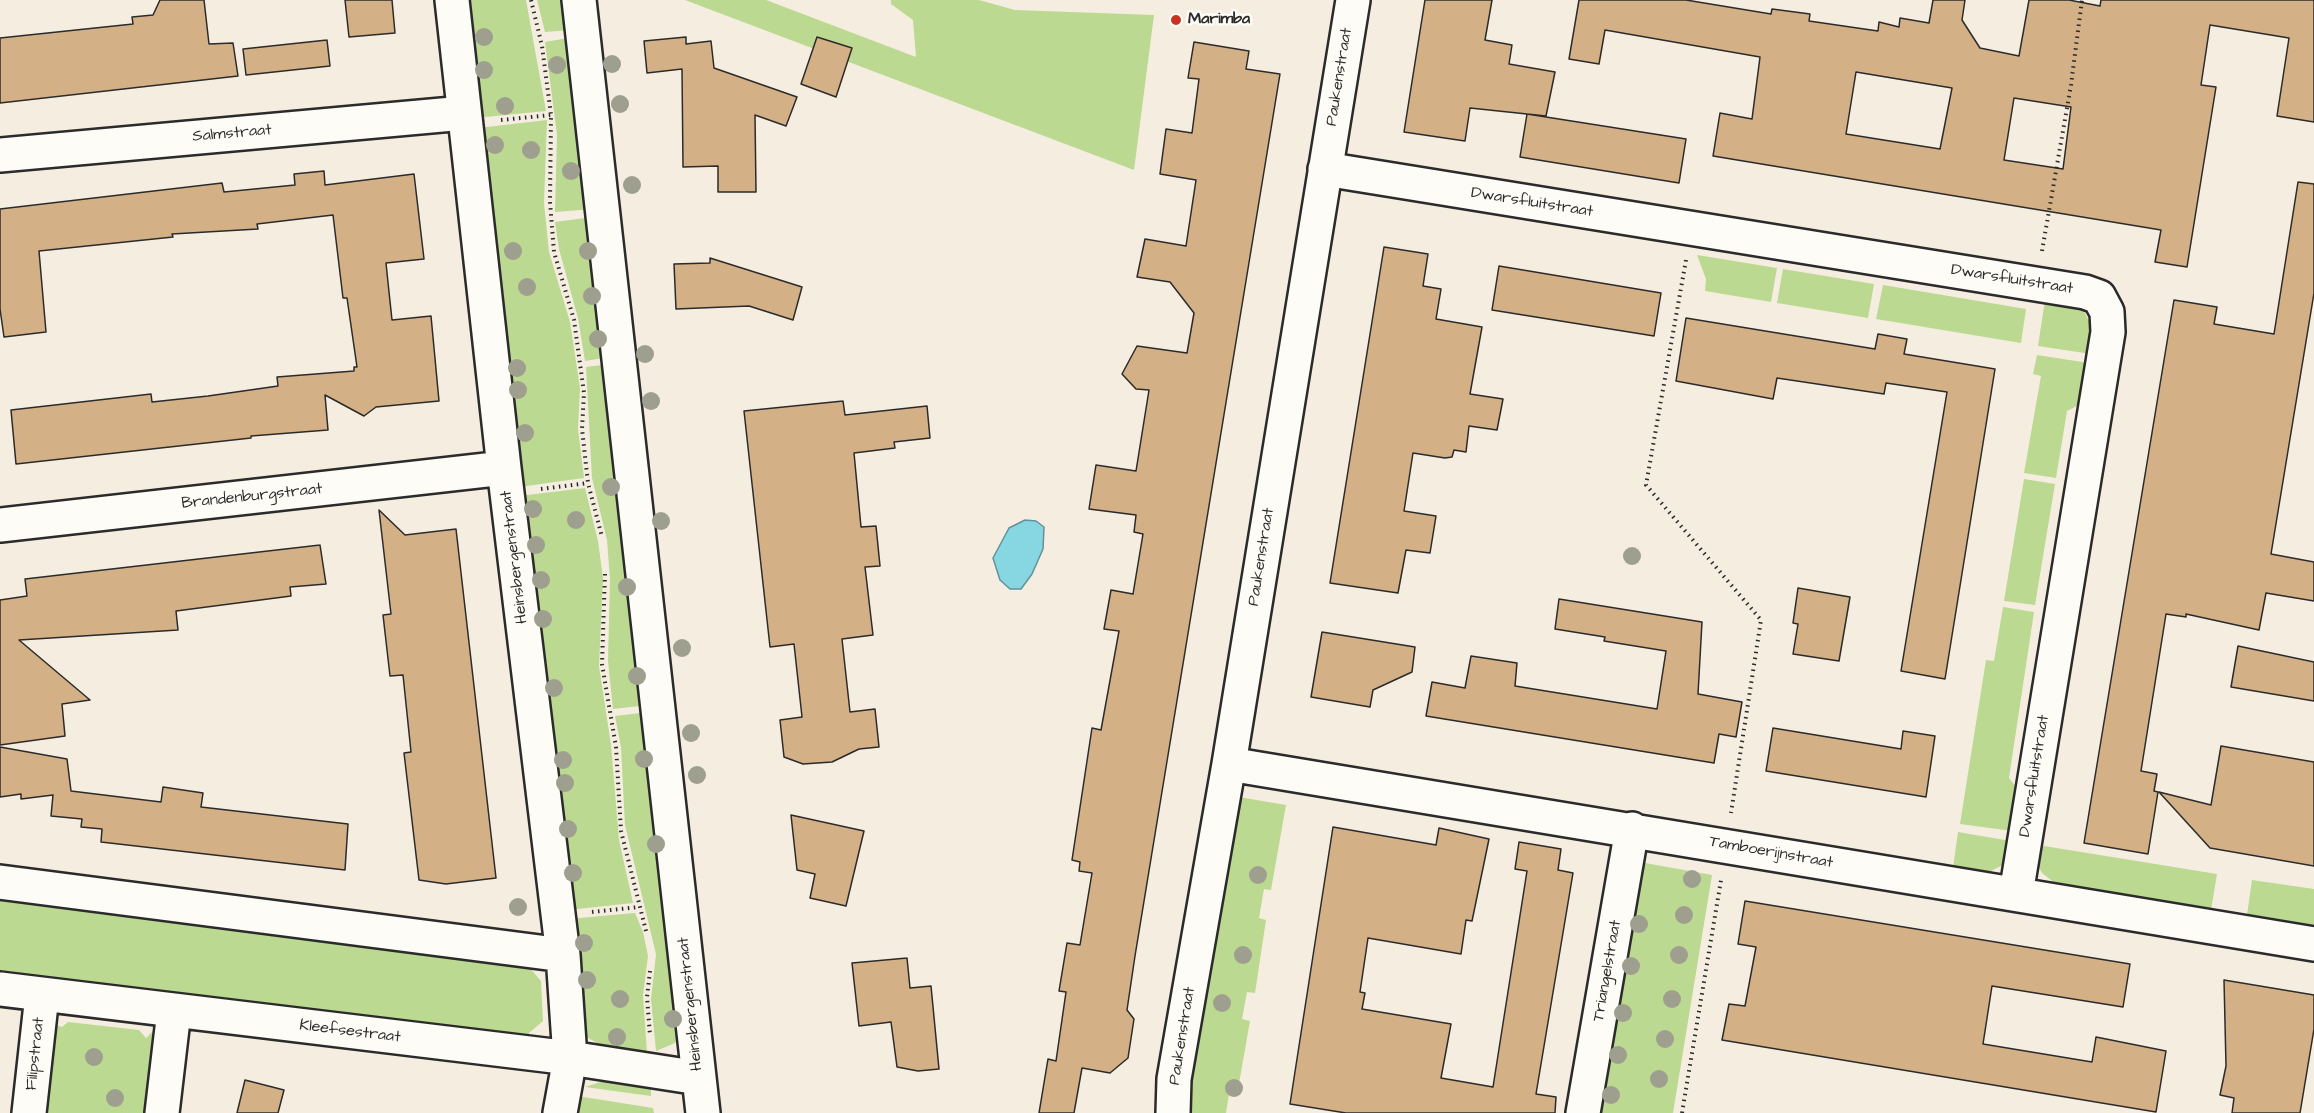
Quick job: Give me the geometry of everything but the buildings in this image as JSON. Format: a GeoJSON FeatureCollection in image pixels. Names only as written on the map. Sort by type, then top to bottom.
{"type":"FeatureCollection","features":[{"type":"Feature","properties":{"kind":"street","name":"Heinsbergenstraat"},"geometry":{"type":"LineString","coordinates":[[452,0],[562,955],[570,1058],[560,1113]]}},
{"type":"Feature","properties":{"kind":"street","name":"Heinsbergenstraat"},"geometry":{"type":"LineString","coordinates":[[579,0],[703,1113]]}},
{"type":"Feature","properties":{"kind":"street","name":"Paukenstraat"},"geometry":{"type":"LineString","coordinates":[[1173,1113],[1174,1079],[1229,764],[1353,0]]}},
{"type":"Feature","properties":{"kind":"street","name":"Salmstraat"},"geometry":{"type":"LineString","coordinates":[[0,155],[465,119]]}},
{"type":"Feature","properties":{"kind":"street","name":"Dwarsfluitstraat"},"geometry":{"type":"LineString","coordinates":[[1325,169],[2036,284],[2099,297],[2107,312],[2108,332],[2016,894]]}},
{"type":"Feature","properties":{"kind":"street","name":"Brandenburgstraat"},"geometry":{"type":"LineString","coordinates":[[0,525],[506,480]]}},
{"type":"Feature","properties":{"kind":"street","name":"Tamboerijnstraat"},"geometry":{"type":"LineString","coordinates":[[1229,764],[2314,944]]}},
{"type":"Feature","properties":{"kind":"street","name":"Triangelstraat"},"geometry":{"type":"LineString","coordinates":[[1583,1113],[1632,830]]}},
{"type":"Feature","properties":{"kind":"street"},"geometry":{"type":"LineString","coordinates":[[0,882],[562,955]]}},
{"type":"Feature","properties":{"kind":"street","name":"Kleefsestraat"},"geometry":{"type":"LineString","coordinates":[[0,989],[570,1058],[699,1078]]}},
{"type":"Feature","properties":{"kind":"street","name":"Filipstraat"},"geometry":{"type":"LineString","coordinates":[[29,1113],[42,995]]}},
{"type":"Feature","properties":{"kind":"street"},"geometry":{"type":"LineString","coordinates":[[162,1113],[174,1011]]}},
{"type":"Feature","properties":{"kind":"path"},"geometry":{"type":"LineString","coordinates":[[531,0],[542,46],[553,135],[550,202],[554,252],[574,320],[584,393],[582,429],[588,483],[603,540]]}},
{"type":"Feature","properties":{"kind":"path"},"geometry":{"type":"LineString","coordinates":[[2036,284],[2071,85],[2082,0]]}},
{"type":"Feature","properties":{"kind":"path"},"geometry":{"type":"LineString","coordinates":[[465,119],[551,115]]}},
{"type":"Feature","properties":{"kind":"path"},"geometry":{"type":"LineString","coordinates":[[1682,1113],[1761,620],[1646,485],[1692,228]]}},
{"type":"Feature","properties":{"kind":"path"},"geometry":{"type":"LineString","coordinates":[[506,480],[588,483]]}},
{"type":"Feature","properties":{"kind":"path"},"geometry":{"type":"LineString","coordinates":[[605,569],[602,664],[616,747],[621,831],[649,942]]}},
{"type":"Feature","properties":{"kind":"path"},"geometry":{"type":"LineString","coordinates":[[558,915],[639,907]]}},
{"type":"Feature","properties":{"kind":"path"},"geometry":{"type":"LineString","coordinates":[[651,964],[647,997],[654,1071]]}},
{"type":"Feature","properties":{"kind":"green space"},"geometry":{"type":"Polygon","coordinates":[[[464,0],[526,0],[546,111],[475,118],[464,0]]]}},
{"type":"Feature","properties":{"kind":"green space"},"geometry":{"type":"Polygon","coordinates":[[[537,0],[568,0],[571,30],[545,32],[537,0]]]}},
{"type":"Feature","properties":{"kind":"green space"},"geometry":{"type":"Polygon","coordinates":[[[685,0],[766,0],[916,57],[913,20],[891,4],[891,0],[979,0],[1015,10],[1154,15],[1134,170],[685,0]]]}},
{"type":"Feature","properties":{"kind":"green space"},"geometry":{"type":"Polygon","coordinates":[[[574,37],[593,209],[555,212],[557,135],[545,42],[574,37]]]}},
{"type":"Feature","properties":{"kind":"green space"},"geometry":{"type":"Polygon","coordinates":[[[547,120],[544,203],[549,252],[570,322],[580,388],[578,429],[584,478],[519,487],[478,128],[547,120]]]}},
{"type":"Feature","properties":{"kind":"green space"},"geometry":{"type":"Polygon","coordinates":[[[593,217],[609,357],[585,361],[578,318],[559,249],[555,222],[593,217]]]}},
{"type":"Feature","properties":{"kind":"green space"},"geometry":{"type":"Polygon","coordinates":[[[1697,255],[1777,268],[1771,302],[1705,291],[1706,279],[1697,255]]]}},
{"type":"Feature","properties":{"kind":"green space"},"geometry":{"type":"Polygon","coordinates":[[[1783,269],[1874,284],[1868,318],[1777,303],[1783,269]]]}},
{"type":"Feature","properties":{"kind":"green space"},"geometry":{"type":"Polygon","coordinates":[[[1883,285],[2026,309],[2021,343],[1876,319],[1883,285]]]}},
{"type":"Feature","properties":{"kind":"green space"},"geometry":{"type":"Polygon","coordinates":[[[2045,300],[2071,305],[2085,313],[2093,329],[2091,354],[2038,346],[2045,300]]]}},
{"type":"Feature","properties":{"kind":"green space"},"geometry":{"type":"Polygon","coordinates":[[[2037,355],[2089,363],[2083,403],[2067,411],[2056,478],[2024,473],[2041,376],[2033,374],[2037,355]]]}},
{"type":"Feature","properties":{"kind":"green space"},"geometry":{"type":"Polygon","coordinates":[[[609,364],[649,705],[613,709],[608,661],[610,579],[607,540],[592,478],[586,367],[609,364]]]}},
{"type":"Feature","properties":{"kind":"green space"},"geometry":{"type":"Polygon","coordinates":[[[2024,479],[2055,484],[2035,605],[2004,601],[2024,479]]]}},
{"type":"Feature","properties":{"kind":"green space"},"geometry":{"type":"Polygon","coordinates":[[[585,488],[598,541],[603,578],[599,666],[611,745],[619,840],[633,903],[568,910],[519,496],[585,488]]]}},
{"type":"Feature","properties":{"kind":"green space"},"geometry":{"type":"Polygon","coordinates":[[[2003,607],[2034,612],[2009,778],[2019,791],[2012,831],[1960,824],[1986,660],[1994,661],[2003,607]]]}},
{"type":"Feature","properties":{"kind":"green space"},"geometry":{"type":"Polygon","coordinates":[[[649,712],[680,1035],[675,1043],[656,1051],[651,999],[656,954],[625,825],[621,747],[615,716],[649,712]]]}},
{"type":"Feature","properties":{"kind":"green space"},"geometry":{"type":"Polygon","coordinates":[[[1239,797],[1286,805],[1271,890],[1264,889],[1259,918],[1266,920],[1255,993],[1247,992],[1242,1019],[1250,1021],[1237,1095],[1229,1094],[1226,1113],[1189,1113],[1194,1058],[1233,814],[1239,797]]]}},
{"type":"Feature","properties":{"kind":"green space"},"geometry":{"type":"Polygon","coordinates":[[[1958,832],[2011,841],[2008,858],[2003,865],[1987,873],[1953,868],[1958,832]]]}},
{"type":"Feature","properties":{"kind":"green space"},"geometry":{"type":"Polygon","coordinates":[[[2038,845],[2217,874],[2211,910],[2056,884],[2042,873],[2037,864],[2038,845]]]}},
{"type":"Feature","properties":{"kind":"green space"},"geometry":{"type":"Polygon","coordinates":[[[1645,863],[1712,875],[1673,1113],[1601,1113],[1641,871],[1645,863]]]}},
{"type":"Feature","properties":{"kind":"green space"},"geometry":{"type":"Polygon","coordinates":[[[2252,880],[2314,889],[2314,926],[2247,915],[2252,880]]]}},
{"type":"Feature","properties":{"kind":"green space"},"geometry":{"type":"Polygon","coordinates":[[[0,895],[528,966],[541,981],[543,1021],[529,1033],[529,1041],[67,980],[0,975],[0,895]]]}},
{"type":"Feature","properties":{"kind":"green space"},"geometry":{"type":"Polygon","coordinates":[[[635,913],[643,932],[648,956],[643,995],[647,1053],[605,1047],[588,1038],[582,1030],[568,919],[635,913]]]}},
{"type":"Feature","properties":{"kind":"green space"},"geometry":{"type":"Polygon","coordinates":[[[68,1022],[139,1030],[146,1038],[152,1032],[155,1039],[151,1113],[42,1113],[54,1024],[62,1027],[68,1022]]]}},
{"type":"Feature","properties":{"kind":"green space"},"geometry":{"type":"Polygon","coordinates":[[[607,1080],[651,1084],[651,1096],[585,1087],[607,1080]]]}},
{"type":"Feature","properties":{"kind":"green space"},"geometry":{"type":"Polygon","coordinates":[[[577,1096],[653,1108],[654,1113],[573,1113],[577,1096]]]}},
{"type":"Feature","properties":{"kind":"water"},"geometry":{"type":"Polygon","coordinates":[[[1025,520],[1036,521],[1044,527],[1043,549],[1032,574],[1021,589],[1010,589],[1000,580],[993,558],[1009,528],[1025,520]]]}},
{"type":"Feature","properties":{"kind":"place","name":"Marimba"},"geometry":{"type":"Point","coordinates":[1176,20]}}]}
